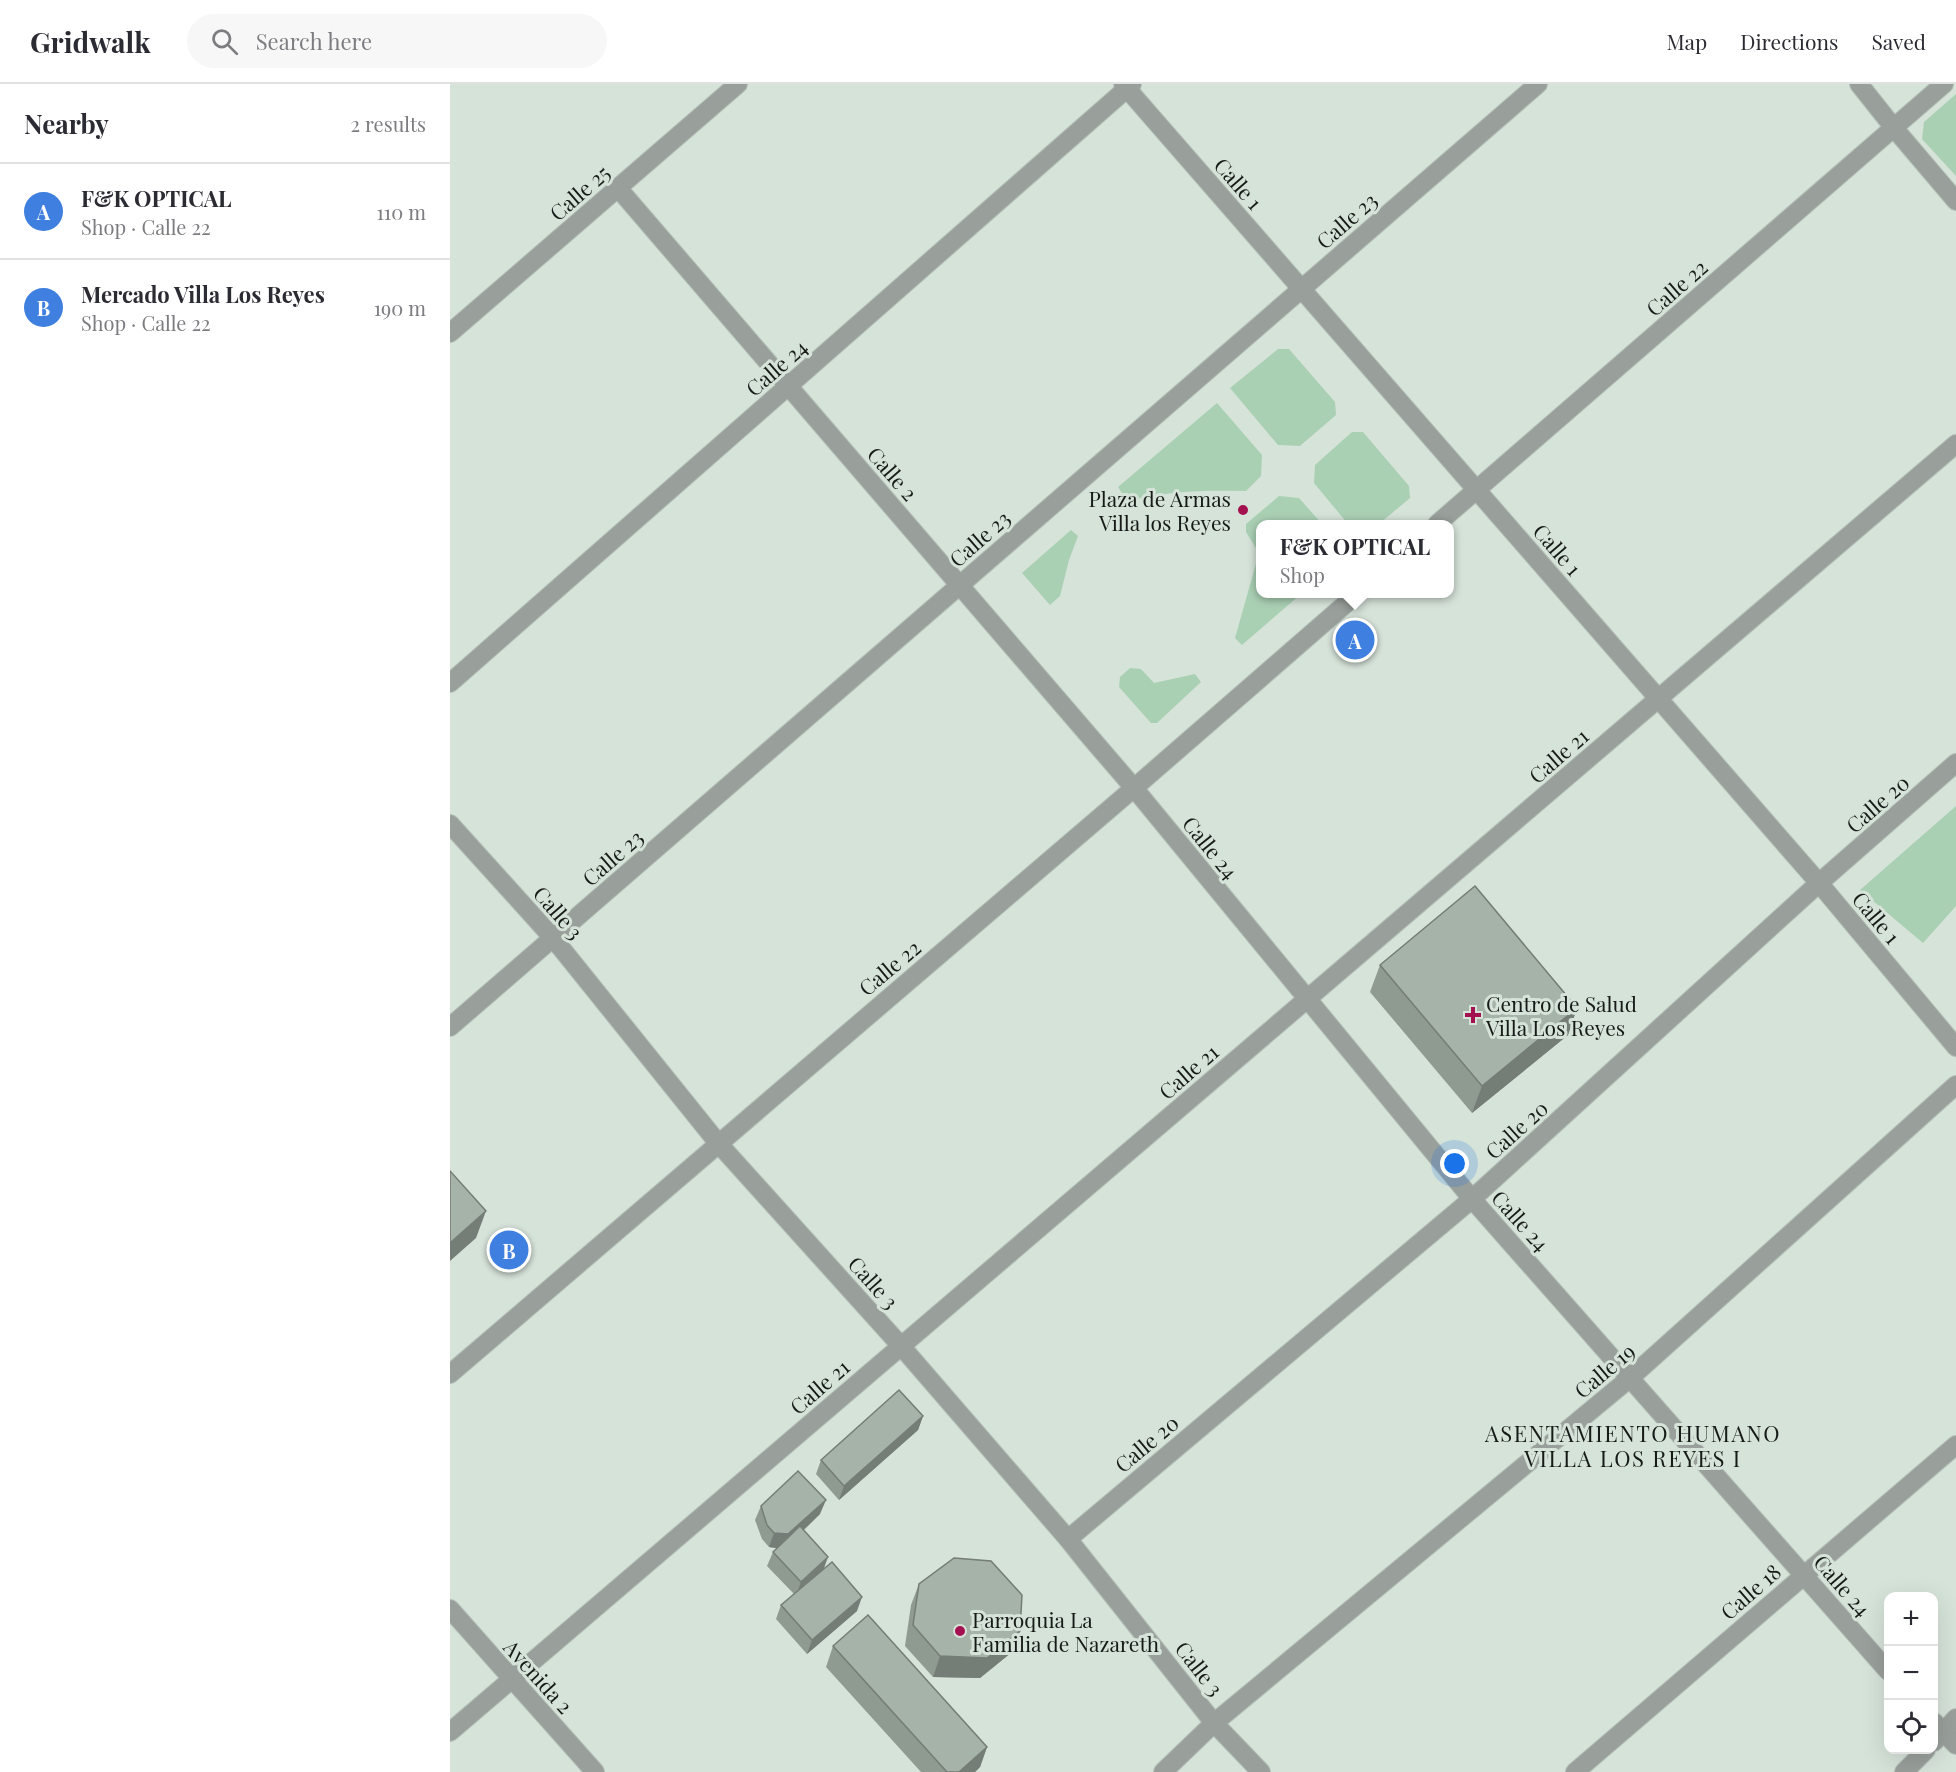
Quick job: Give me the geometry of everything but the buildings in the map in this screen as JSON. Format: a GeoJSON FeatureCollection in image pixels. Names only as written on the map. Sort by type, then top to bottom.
{"type":"FeatureCollection","features":[{"type":"Feature","properties":{"kind":"street","name":"Calle 25"},"geometry":{"type":"LineString","coordinates":[[450,333],[738,84]]}},
{"type":"Feature","properties":{"kind":"street","name":"Calle 23"},"geometry":{"type":"LineString","coordinates":[[450,1027],[1538,84]]}},
{"type":"Feature","properties":{"kind":"street"},"geometry":{"type":"LineString","coordinates":[[1859,84],[1956,201]]}},
{"type":"Feature","properties":{"kind":"street","name":"Calle 22"},"geometry":{"type":"LineString","coordinates":[[1443,520],[1944,84]]}},
{"type":"Feature","properties":{"kind":"street","name":"Calle 1"},"geometry":{"type":"LineString","coordinates":[[1127,86],[1819,883],[1956,1047]]}},
{"type":"Feature","properties":{"kind":"street","name":"Calle 24"},"geometry":{"type":"LineString","coordinates":[[450,683],[1127,86]]}},
{"type":"Feature","properties":{"kind":"street","name":"Calle 2"},"geometry":{"type":"LineString","coordinates":[[618,188],[1134,788]]}},
{"type":"Feature","properties":{"kind":"street","name":"Calle 21"},"geometry":{"type":"LineString","coordinates":[[450,1732],[1956,444]]}},
{"type":"Feature","properties":{"kind":"street","name":"Calle 22"},"geometry":{"type":"LineString","coordinates":[[450,1374],[1353,598]]}},
{"type":"Feature","properties":{"kind":"street","name":"Calle 20"},"geometry":{"type":"LineString","coordinates":[[1068,1539],[1472,1199],[1819,883],[1956,763]]}},
{"type":"Feature","properties":{"kind":"street","name":"Calle 24"},"geometry":{"type":"LineString","coordinates":[[1134,788],[1472,1199],[1884,1666]]}},
{"type":"Feature","properties":{"kind":"street","name":"Calle 3"},"geometry":{"type":"LineString","coordinates":[[450,824],[553,938],[718,1143],[901,1346],[1068,1539],[1214,1723],[1262,1772]]}},
{"type":"Feature","properties":{"kind":"street","name":"Calle 19"},"geometry":{"type":"LineString","coordinates":[[1163,1772],[1214,1723],[1630,1378],[1956,1085]]}},
{"type":"Feature","properties":{"kind":"street","name":"Calle 18"},"geometry":{"type":"LineString","coordinates":[[1575,1772],[1956,1445]]}},
{"type":"Feature","properties":{"kind":"street","name":"Avenida 2"},"geometry":{"type":"LineString","coordinates":[[450,1609],[595,1772]]}},
{"type":"Feature","properties":{"kind":"street"},"geometry":{"type":"LineString","coordinates":[[1938,1731],[1956,1718]]}},
{"type":"Feature","properties":{"kind":"street"},"geometry":{"type":"LineString","coordinates":[[1938,1733],[1956,1745]]}},
{"type":"Feature","properties":{"kind":"street"},"geometry":{"type":"LineString","coordinates":[[1904,1772],[1921,1754]]}},
{"type":"Feature","properties":{"kind":"green space"},"geometry":{"type":"Polygon","coordinates":[[[1956,94],[1956,176],[1922,139],[1924,122],[1956,94]]]}},
{"type":"Feature","properties":{"kind":"green space"},"geometry":{"type":"Polygon","coordinates":[[[1278,349],[1289,349],[1335,402],[1336,415],[1300,446],[1278,445],[1230,388],[1278,349]]]}},
{"type":"Feature","properties":{"kind":"green space"},"geometry":{"type":"Polygon","coordinates":[[[1217,403],[1262,455],[1261,476],[1246,491],[1186,492],[1127,501],[1118,487],[1217,403]]]}},
{"type":"Feature","properties":{"kind":"green space"},"geometry":{"type":"Polygon","coordinates":[[[1352,432],[1363,432],[1409,486],[1410,498],[1384,520],[1345,520],[1314,483],[1315,465],[1352,432]]]}},
{"type":"Feature","properties":{"kind":"green space"},"geometry":{"type":"Polygon","coordinates":[[[1279,496],[1299,498],[1318,520],[1256,520],[1256,548],[1246,532],[1246,524],[1279,496]]]}},
{"type":"Feature","properties":{"kind":"green space"},"geometry":{"type":"Polygon","coordinates":[[[1071,530],[1078,536],[1060,596],[1050,605],[1022,573],[1071,530]]]}},
{"type":"Feature","properties":{"kind":"green space"},"geometry":{"type":"Polygon","coordinates":[[[1256,564],[1256,598],[1296,598],[1242,645],[1235,638],[1256,564]]]}},
{"type":"Feature","properties":{"kind":"green space"},"geometry":{"type":"Polygon","coordinates":[[[1130,668],[1141,669],[1154,683],[1195,674],[1201,682],[1157,723],[1151,723],[1119,687],[1120,677],[1130,668]]]}},
{"type":"Feature","properties":{"kind":"green space"},"geometry":{"type":"Polygon","coordinates":[[[1956,806],[1956,906],[1923,943],[1860,890],[1956,806]]]}},
{"type":"Feature","properties":{"kind":"place","name":"Plaza de Armas Villa los Reyes"},"geometry":{"type":"Point","coordinates":[1243,510]}},
{"type":"Feature","properties":{"kind":"place","name":"F&K OPTICAL"},"geometry":{"type":"Point","coordinates":[1355,640]}},
{"type":"Feature","properties":{"kind":"place","name":"Centro de Salud Villa Los Reyes"},"geometry":{"type":"Point","coordinates":[1473,1015]}},
{"type":"Feature","properties":{"kind":"place","name":"Mercado Villa Los Reyes"},"geometry":{"type":"Point","coordinates":[509,1250]}},
{"type":"Feature","properties":{"kind":"place","name":"Parroquia La Familia de Nazareth"},"geometry":{"type":"Point","coordinates":[960,1631]}},
{"type":"Feature","properties":{"kind":"district","name":"ASENTAMIENTO HUMANO VILLA LOS REYES I"},"geometry":{"type":"Point","coordinates":[1633,1446]}}]}
